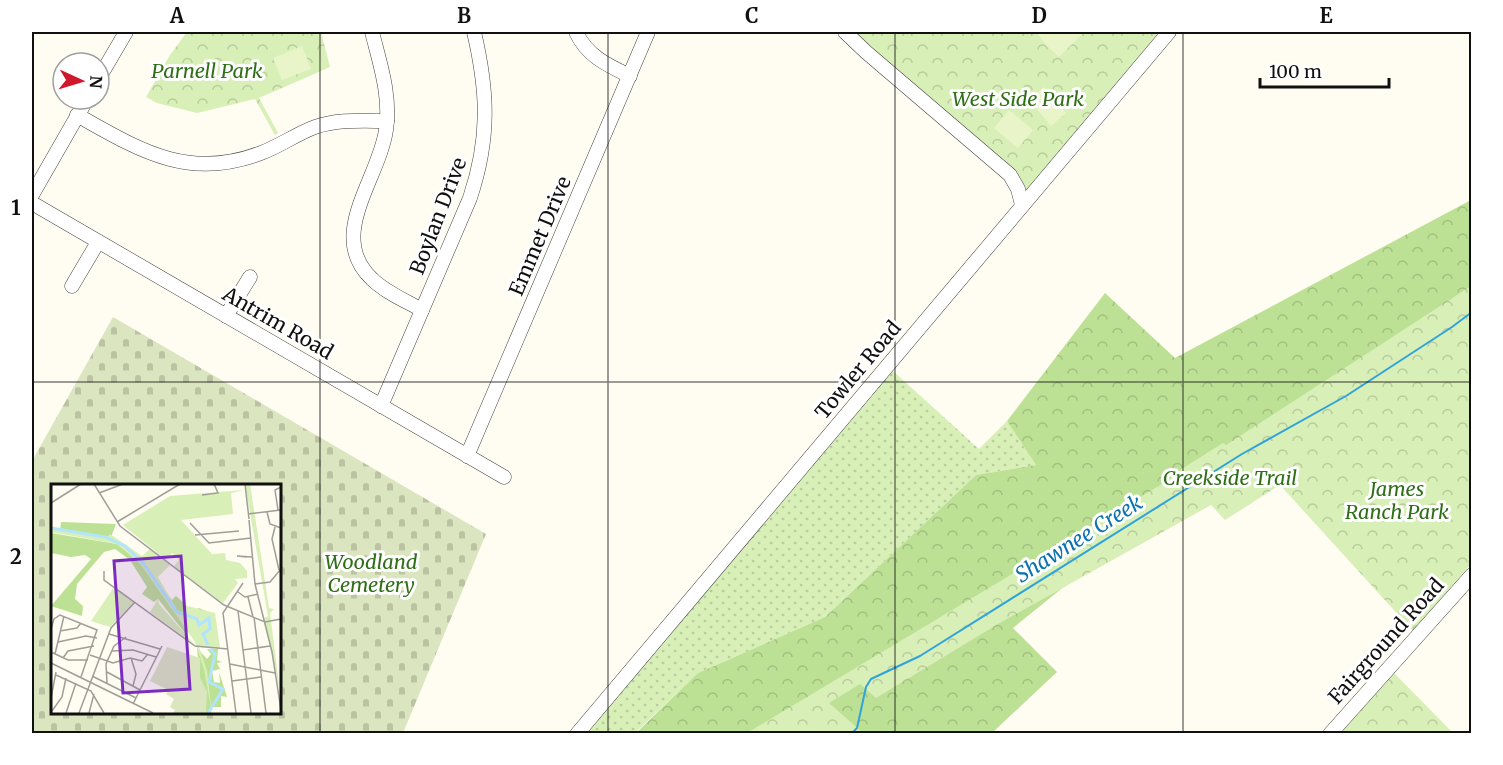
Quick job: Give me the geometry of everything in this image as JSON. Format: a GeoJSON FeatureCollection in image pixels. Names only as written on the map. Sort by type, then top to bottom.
{"type":"FeatureCollection","features":[{"type":"Feature","properties":{"kind":"street"},"geometry":{"type":"LineString","coordinates":[[111,58],[126,32]]}},
{"type":"Feature","properties":{"kind":"street"},"geometry":{"type":"LineString","coordinates":[[372,32],[386,88],[387,121],[382,151],[355,220],[354,247],[360,264],[371,279],[422,310]]}},
{"type":"Feature","properties":{"kind":"street","name":"Boylan Drive"},"geometry":{"type":"LineString","coordinates":[[381,406],[470,198],[483,150],[486,100],[482,64],[474,32]]}},
{"type":"Feature","properties":{"kind":"street"},"geometry":{"type":"LineString","coordinates":[[576,32],[585,48],[594,57],[630,76]]}},
{"type":"Feature","properties":{"kind":"street","name":"Emmet Drive"},"geometry":{"type":"LineString","coordinates":[[467,456],[648,32]]}},
{"type":"Feature","properties":{"kind":"street"},"geometry":{"type":"LineString","coordinates":[[845,32],[1010,175],[1018,189],[1022,205]]}},
{"type":"Feature","properties":{"kind":"street","name":"Towler Road"},"geometry":{"type":"LineString","coordinates":[[578,734],[1169,32]]}},
{"type":"Feature","properties":{"kind":"street"},"geometry":{"type":"LineString","coordinates":[[32,195],[80,111]]}},
{"type":"Feature","properties":{"kind":"street"},"geometry":{"type":"LineString","coordinates":[[77,115],[144,152],[173,160],[202,163],[226,162],[252,156],[327,123],[387,121]]}},
{"type":"Feature","properties":{"kind":"street","name":"Antrim Road"},"geometry":{"type":"LineString","coordinates":[[32,203],[504,477]]}},
{"type":"Feature","properties":{"kind":"street"},"geometry":{"type":"LineString","coordinates":[[72,286],[98,242]]}},
{"type":"Feature","properties":{"kind":"street"},"geometry":{"type":"LineString","coordinates":[[226,316],[250,277]]}},
{"type":"Feature","properties":{"kind":"street","name":"Fairground Road"},"geometry":{"type":"LineString","coordinates":[[1330,734],[1472,575]]}},
{"type":"Feature","properties":{"kind":"green space","name":"Parnell Park"},"geometry":{"type":"Polygon","coordinates":[[[187,32],[321,32],[330,67],[259,98],[278,133],[275,135],[255,99],[197,113],[157,103],[146,97],[170,55],[187,32]]]}},
{"type":"Feature","properties":{"kind":"green space","name":"West Side Park"},"geometry":{"type":"Polygon","coordinates":[[[845,32],[1168,32],[1021,197],[944,118],[845,32]]]}},
{"type":"Feature","properties":{"kind":"green space"},"geometry":{"type":"Polygon","coordinates":[[[1036,32],[1084,32],[1059,57],[1036,32]]]}},
{"type":"Feature","properties":{"kind":"green space"},"geometry":{"type":"Polygon","coordinates":[[[302,46],[311,69],[282,80],[273,58],[302,46]]]}},
{"type":"Feature","properties":{"kind":"green space"},"geometry":{"type":"Polygon","coordinates":[[[1044,87],[1066,113],[1051,126],[1029,100],[1044,87]]]}},
{"type":"Feature","properties":{"kind":"green space"},"geometry":{"type":"Polygon","coordinates":[[[1009,110],[1033,130],[1018,148],[994,128],[1009,110]]]}},
{"type":"Feature","properties":{"kind":"green space"},"geometry":{"type":"Polygon","coordinates":[[[1471,200],[1471,288],[1251,435],[1013,628],[1057,672],[992,733],[635,734],[698,673],[825,617],[976,475],[1036,465],[1007,421],[1105,293],[1175,358],[1471,200]]]}},
{"type":"Feature","properties":{"kind":"green space"},"geometry":{"type":"Polygon","coordinates":[[[1471,286],[1471,564],[1413,631],[1280,485],[1225,520],[1211,505],[998,624],[876,698],[860,684],[829,703],[863,733],[747,733],[1182,472],[1180,470],[1223,443],[1226,445],[1471,286]]]}},
{"type":"Feature","properties":{"kind":"green space","name":"Woodland Cemetery"},"geometry":{"type":"Polygon","coordinates":[[[113,317],[486,534],[403,733],[32,733],[32,461],[113,317]]]}},
{"type":"Feature","properties":{"kind":"green space"},"geometry":{"type":"Polygon","coordinates":[[[893,371],[979,449],[1007,421],[1036,465],[976,475],[825,617],[698,673],[635,733],[586,734],[893,371]]]}},
{"type":"Feature","properties":{"kind":"green space"},"geometry":{"type":"Polygon","coordinates":[[[1394,673],[1453,733],[1341,733],[1394,673]]]}},
{"type":"Feature","properties":{"kind":"waterway","name":"Shawnee Creek"},"geometry":{"type":"LineString","coordinates":[[851,734],[857,728],[866,687],[871,679],[920,656],[1242,454],[1346,396],[1472,312]]}},
{"type":"Feature","properties":{"kind":"park label","name":"Creekside Trail"},"geometry":{"type":"Point","coordinates":[1230,478]}},
{"type":"Feature","properties":{"kind":"park label","name":"James Ranch Park"},"geometry":{"type":"Point","coordinates":[1397,500]}}]}
